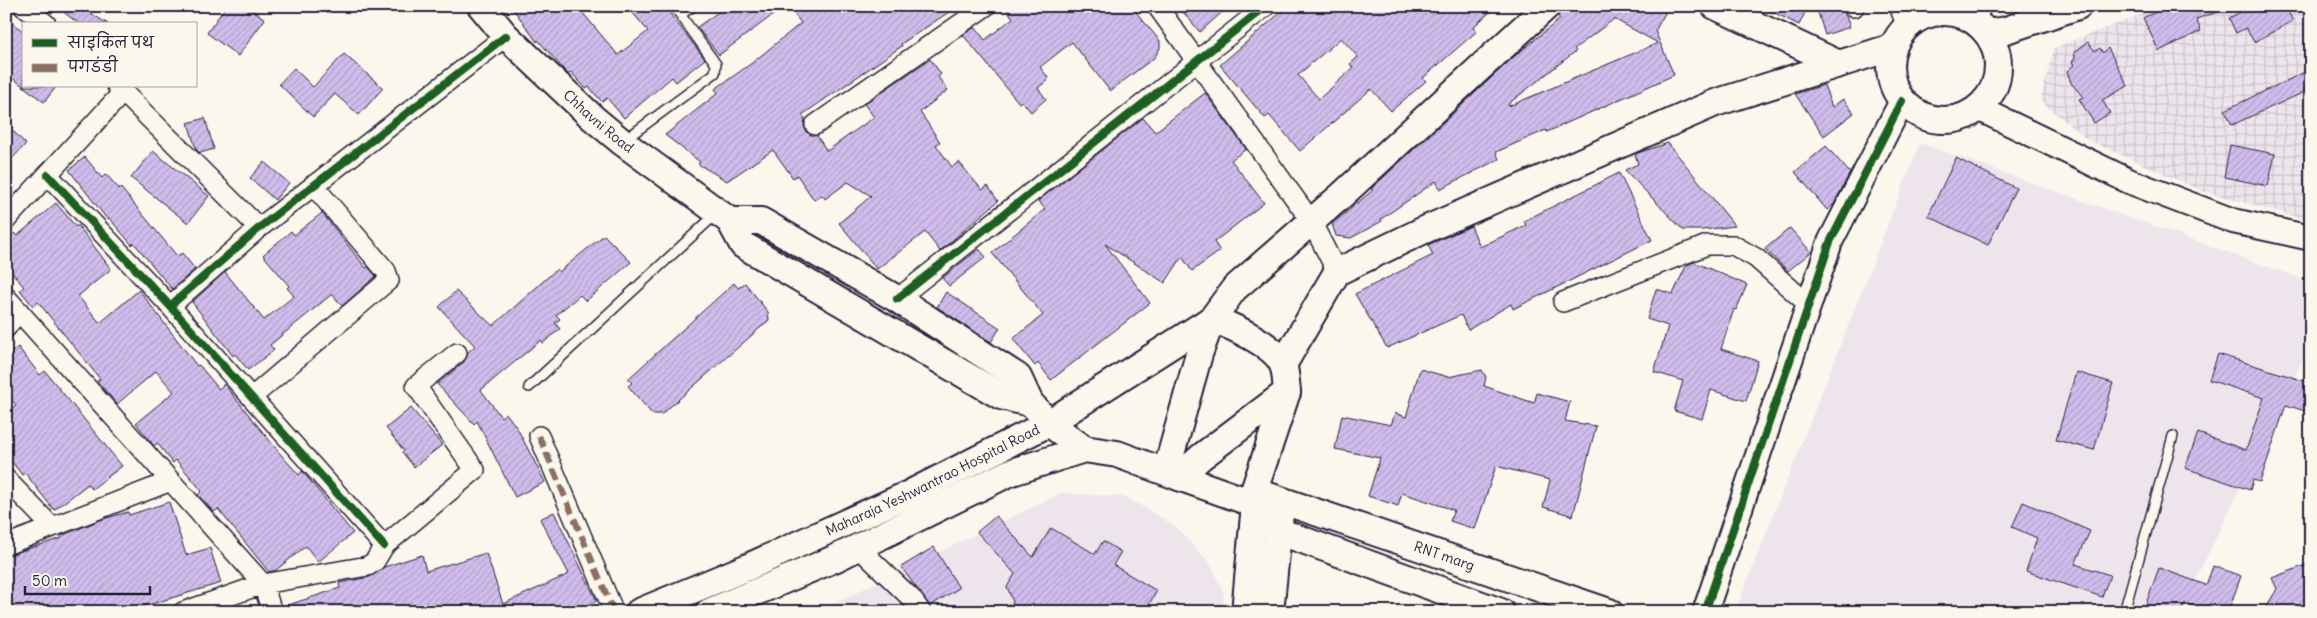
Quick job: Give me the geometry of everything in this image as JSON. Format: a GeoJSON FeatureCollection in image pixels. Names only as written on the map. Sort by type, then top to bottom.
{"type":"FeatureCollection","features":[{"type":"Feature","properties":{"kind":"main road","name":"Chhavni Road"},"geometry":{"type":"LineString","coordinates":[[481,6],[506,36],[593,118],[622,142],[724,216]]}},
{"type":"Feature","properties":{"kind":"main road"},"geometry":{"type":"LineString","coordinates":[[1172,475],[1199,354],[1212,319],[1234,288],[1311,221],[1547,6]]}},
{"type":"Feature","properties":{"kind":"main road"},"geometry":{"type":"LineString","coordinates":[[1715,6],[1839,64]]}},
{"type":"Feature","properties":{"kind":"main road"},"geometry":{"type":"LineString","coordinates":[[1283,364],[1337,272],[1422,232],[1715,103],[1839,64],[1899,27],[1922,17],[1939,12],[1957,14],[2006,30],[2078,6]]}},
{"type":"Feature","properties":{"kind":"main road"},"geometry":{"type":"LineString","coordinates":[[1899,27],[1890,76],[1892,85],[1902,101],[1915,112],[1930,119],[1947,120],[1964,117],[1978,108],[1988,98],[1998,72],[1997,58],[1980,20]]}},
{"type":"Feature","properties":{"kind":"main road"},"geometry":{"type":"LineString","coordinates":[[724,216],[761,221],[897,299],[1018,378],[1030,403],[1048,422],[1084,448]]}},
{"type":"Feature","properties":{"kind":"main road"},"geometry":{"type":"LineString","coordinates":[[724,216],[743,245],[1001,396],[1030,403]]}},
{"type":"Feature","properties":{"kind":"main road"},"geometry":{"type":"LineString","coordinates":[[1212,319],[1228,324],[1261,342],[1283,364],[1287,392],[1254,497],[1245,612]]}},
{"type":"Feature","properties":{"kind":"main road","name":"Maharaja Yeshwantrao Hospital Road"},"geometry":{"type":"LineString","coordinates":[[639,612],[748,567],[909,494],[1048,422],[1212,319]]}},
{"type":"Feature","properties":{"kind":"main road"},"geometry":{"type":"LineString","coordinates":[[1172,475],[1201,457],[1287,392]]}},
{"type":"Feature","properties":{"kind":"main road","name":"Maharaja Yeshwantrao Hospital Road"},"geometry":{"type":"LineString","coordinates":[[709,612],[858,547],[1009,474],[1084,448],[1117,454],[1172,475]]}},
{"type":"Feature","properties":{"kind":"main road","name":"RNT marg"},"geometry":{"type":"LineString","coordinates":[[1172,475],[1254,497],[1281,501],[1609,612]]}},
{"type":"Feature","properties":{"kind":"main road"},"geometry":{"type":"LineString","coordinates":[[1254,497],[1278,531],[1500,612]]}},
{"type":"Feature","properties":{"kind":"main road"},"geometry":{"type":"LineString","coordinates":[[1270,612],[1281,501]]}},
{"type":"Feature","properties":{"kind":"street"},"geometry":{"type":"LineString","coordinates":[[23,6],[43,22]]}},
{"type":"Feature","properties":{"kind":"street"},"geometry":{"type":"LineString","coordinates":[[815,125],[986,6]]}},
{"type":"Feature","properties":{"kind":"street"},"geometry":{"type":"LineString","coordinates":[[1157,6],[1311,221],[1337,272]]}},
{"type":"Feature","properties":{"kind":"street"},"geometry":{"type":"LineString","coordinates":[[897,299],[1266,6]]}},
{"type":"Feature","properties":{"kind":"street"},"geometry":{"type":"LineString","coordinates":[[170,306],[259,228],[312,185],[506,36]]}},
{"type":"Feature","properties":{"kind":"street"},"geometry":{"type":"LineString","coordinates":[[6,220],[48,175],[120,89],[259,228]]}},
{"type":"Feature","properties":{"kind":"street"},"geometry":{"type":"LineString","coordinates":[[1705,612],[1830,242],[1902,101]]}},
{"type":"Feature","properties":{"kind":"street"},"geometry":{"type":"LineString","coordinates":[[1978,108],[2131,182],[2233,221],[2311,238]]}},
{"type":"Feature","properties":{"kind":"street"},"geometry":{"type":"LineString","coordinates":[[48,175],[170,306],[384,546]]}},
{"type":"Feature","properties":{"kind":"street"},"geometry":{"type":"LineString","coordinates":[[252,397],[389,280],[386,271],[312,185]]}},
{"type":"Feature","properties":{"kind":"street"},"geometry":{"type":"LineString","coordinates":[[1563,302],[1707,245],[1733,245],[1756,258],[1809,305]]}},
{"type":"Feature","properties":{"kind":"street"},"geometry":{"type":"LineString","coordinates":[[6,297],[263,584],[272,612]]}},
{"type":"Feature","properties":{"kind":"street"},"geometry":{"type":"LineString","coordinates":[[6,328],[19,312]]}},
{"type":"Feature","properties":{"kind":"street"},"geometry":{"type":"LineString","coordinates":[[183,612],[263,584],[368,566],[375,561],[384,546],[475,470],[416,386],[457,353]]}},
{"type":"Feature","properties":{"kind":"street"},"geometry":{"type":"LineString","coordinates":[[539,436],[614,612]]}},
{"type":"Feature","properties":{"kind":"street"},"geometry":{"type":"LineString","coordinates":[[6,479],[51,526]]}},
{"type":"Feature","properties":{"kind":"street"},"geometry":{"type":"LineString","coordinates":[[6,545],[171,481]]}},
{"type":"Feature","properties":{"kind":"street"},"geometry":{"type":"LineString","coordinates":[[858,547],[912,599],[921,612]]}},
{"type":"Feature","properties":{"kind":"lane"},"geometry":{"type":"LineString","coordinates":[[622,142],[715,74],[716,64],[674,6]]}},
{"type":"Feature","properties":{"kind":"lane"},"geometry":{"type":"LineString","coordinates":[[680,14],[694,6]]}},
{"type":"Feature","properties":{"kind":"lane"},"geometry":{"type":"LineString","coordinates":[[530,387],[724,216]]}},
{"type":"Feature","properties":{"kind":"lane"},"geometry":{"type":"LineString","coordinates":[[2124,612],[2173,436]]}},
{"type":"Feature","properties":{"kind":"shaded area"},"geometry":{"type":"Polygon","coordinates":[[[2163,6],[2311,6],[2311,221],[2202,191],[2088,140],[2040,101],[2054,48],[2163,6]]]}},
{"type":"Feature","properties":{"kind":"shaded area"},"geometry":{"type":"Polygon","coordinates":[[[1920,143],[2311,282],[2311,342],[2180,612],[1735,612],[1920,143]]]}},
{"type":"Feature","properties":{"kind":"shaded area"},"geometry":{"type":"Polygon","coordinates":[[[1061,493],[1126,497],[1175,526],[1210,563],[1224,593],[1223,612],[816,612],[1061,493]]]}},
{"type":"Feature","properties":{"kind":"building"},"geometry":{"type":"Polygon","coordinates":[[[56,6],[79,6],[105,22],[76,22],[56,6]]]}},
{"type":"Feature","properties":{"kind":"building"},"geometry":{"type":"Polygon","coordinates":[[[226,6],[247,6],[265,19],[238,56],[207,33],[226,6]]]}},
{"type":"Feature","properties":{"kind":"building"},"geometry":{"type":"Polygon","coordinates":[[[511,6],[577,6],[618,55],[648,31],[627,6],[664,6],[705,59],[676,82],[672,77],[624,118],[607,98],[602,102],[589,87],[586,89],[571,72],[568,74],[538,40],[537,42],[511,6]]]}},
{"type":"Feature","properties":{"kind":"building"},"geometry":{"type":"Polygon","coordinates":[[[727,6],[785,6],[719,55],[697,27],[727,6]]]}},
{"type":"Feature","properties":{"kind":"building"},"geometry":{"type":"Polygon","coordinates":[[[788,6],[958,6],[802,115],[805,119],[806,132],[817,136],[827,151],[874,117],[864,104],[930,59],[941,74],[938,77],[948,90],[920,112],[940,142],[936,145],[952,167],[959,162],[982,190],[988,186],[998,201],[940,251],[925,232],[877,269],[839,223],[871,196],[848,182],[825,199],[822,195],[814,200],[797,175],[793,178],[773,150],[727,181],[698,164],[700,162],[665,135],[718,93],[715,89],[752,63],[801,23],[788,6]]]}},
{"type":"Feature","properties":{"kind":"building"},"geometry":{"type":"Polygon","coordinates":[[[1004,6],[1131,6],[1160,41],[1160,48],[1155,57],[1110,91],[1072,42],[1040,67],[1049,79],[1038,88],[1046,99],[1031,112],[1022,101],[1019,103],[963,35],[975,27],[985,40],[1013,18],[1004,6]]]}},
{"type":"Feature","properties":{"kind":"building"},"geometry":{"type":"Polygon","coordinates":[[[1178,6],[1229,6],[1200,32],[1178,6]]]}},
{"type":"Feature","properties":{"kind":"building"},"geometry":{"type":"Polygon","coordinates":[[[1288,6],[1497,6],[1473,27],[1477,31],[1423,78],[1426,81],[1391,111],[1371,89],[1300,151],[1269,115],[1265,118],[1220,65],[1288,6]],[[1341,38],[1298,75],[1319,99],[1353,68],[1350,64],[1358,57],[1341,38]]]}},
{"type":"Feature","properties":{"kind":"building"},"geometry":{"type":"Polygon","coordinates":[[[1562,6],[1669,6],[1655,31],[1674,75],[1547,132],[1546,130],[1496,152],[1499,159],[1440,189],[1436,181],[1381,219],[1382,221],[1351,238],[1336,236],[1332,224],[1373,190],[1371,189],[1516,55],[1560,19],[1558,16],[1562,6]],[[1614,19],[1574,49],[1576,51],[1508,104],[1509,106],[1658,43],[1614,19]]]}},
{"type":"Feature","properties":{"kind":"building"},"geometry":{"type":"Polygon","coordinates":[[[1761,6],[1808,6],[1799,25],[1761,6]]]}},
{"type":"Feature","properties":{"kind":"building"},"geometry":{"type":"Polygon","coordinates":[[[1816,6],[1842,6],[1850,27],[1825,35],[1816,6]]]}},
{"type":"Feature","properties":{"kind":"building"},"geometry":{"type":"Polygon","coordinates":[[[1911,6],[1942,6],[1942,7],[1915,18],[1911,6]]]}},
{"type":"Feature","properties":{"kind":"building"},"geometry":{"type":"Polygon","coordinates":[[[2168,6],[2226,6],[2227,9],[2196,19],[2201,31],[2159,51],[2143,18],[2168,6]]]}},
{"type":"Feature","properties":{"kind":"building"},"geometry":{"type":"Polygon","coordinates":[[[2253,6],[2285,6],[2293,21],[2254,42],[2246,28],[2236,33],[2229,18],[2253,6]]]}},
{"type":"Feature","properties":{"kind":"building"},"geometry":{"type":"Polygon","coordinates":[[[6,18],[22,30],[22,85],[6,73],[6,18]]]}},
{"type":"Feature","properties":{"kind":"building"},"geometry":{"type":"Polygon","coordinates":[[[2088,42],[2095,51],[2100,48],[2103,53],[2108,48],[2128,86],[2102,100],[2110,113],[2094,123],[2079,99],[2083,97],[2071,83],[2067,71],[2074,65],[2072,62],[2075,58],[2074,52],[2088,42]]]}},
{"type":"Feature","properties":{"kind":"building"},"geometry":{"type":"Polygon","coordinates":[[[344,54],[383,88],[359,115],[335,94],[313,117],[279,84],[294,68],[313,87],[344,54]]]}},
{"type":"Feature","properties":{"kind":"building"},"geometry":{"type":"Polygon","coordinates":[[[2311,69],[2311,89],[2232,125],[2225,110],[2311,69]]]}},
{"type":"Feature","properties":{"kind":"building"},"geometry":{"type":"Polygon","coordinates":[[[1824,85],[1832,107],[1843,99],[1854,113],[1824,136],[1795,94],[1824,85]]]}},
{"type":"Feature","properties":{"kind":"building"},"geometry":{"type":"Polygon","coordinates":[[[26,88],[55,88],[44,102],[26,88]]]}},
{"type":"Feature","properties":{"kind":"building"},"geometry":{"type":"Polygon","coordinates":[[[1205,93],[1246,149],[1231,160],[1264,203],[1214,242],[1220,251],[1192,271],[1182,257],[1165,283],[1105,244],[1150,303],[1051,380],[1038,363],[1035,366],[1013,339],[1043,315],[992,253],[1045,209],[1038,201],[1143,118],[1155,132],[1205,93]]]}},
{"type":"Feature","properties":{"kind":"building"},"geometry":{"type":"Polygon","coordinates":[[[205,118],[214,149],[200,153],[196,149],[188,123],[205,118]]]}},
{"type":"Feature","properties":{"kind":"building"},"geometry":{"type":"Polygon","coordinates":[[[6,124],[26,144],[6,165],[6,124]]]}},
{"type":"Feature","properties":{"kind":"building"},"geometry":{"type":"Polygon","coordinates":[[[1668,143],[1735,226],[1683,230],[1625,170],[1638,164],[1635,154],[1668,143]]]}},
{"type":"Feature","properties":{"kind":"building"},"geometry":{"type":"Polygon","coordinates":[[[2230,145],[2275,154],[2268,186],[2224,177],[2230,145]]]}},
{"type":"Feature","properties":{"kind":"building"},"geometry":{"type":"Polygon","coordinates":[[[1826,146],[1850,173],[1834,204],[1827,210],[1795,172],[1826,146]]]}},
{"type":"Feature","properties":{"kind":"building"},"geometry":{"type":"Polygon","coordinates":[[[153,151],[209,196],[188,223],[131,178],[153,151]]]}},
{"type":"Feature","properties":{"kind":"building"},"geometry":{"type":"Polygon","coordinates":[[[85,157],[102,178],[106,174],[119,189],[120,187],[177,256],[182,253],[195,269],[172,289],[134,243],[132,245],[109,218],[107,219],[69,170],[85,157]]]}},
{"type":"Feature","properties":{"kind":"building"},"geometry":{"type":"Polygon","coordinates":[[[1956,158],[2016,188],[1988,245],[1928,216],[1956,158]]]}},
{"type":"Feature","properties":{"kind":"building"},"geometry":{"type":"Polygon","coordinates":[[[264,162],[289,183],[275,200],[250,178],[264,162]]]}},
{"type":"Feature","properties":{"kind":"building"},"geometry":{"type":"Polygon","coordinates":[[[1619,173],[1652,240],[1513,309],[1511,304],[1468,330],[1461,315],[1387,348],[1355,294],[1433,255],[1428,245],[1471,226],[1480,247],[1526,225],[1524,221],[1619,173]]]}},
{"type":"Feature","properties":{"kind":"building"},"geometry":{"type":"Polygon","coordinates":[[[56,203],[76,227],[78,225],[111,269],[78,296],[100,323],[139,290],[197,366],[199,365],[219,389],[224,384],[282,456],[299,475],[302,471],[353,533],[318,562],[306,546],[276,570],[269,572],[218,509],[214,512],[198,495],[202,491],[176,460],[173,463],[157,443],[154,446],[136,423],[174,392],[156,371],[117,404],[97,381],[100,379],[38,302],[33,306],[20,290],[24,287],[6,265],[6,239],[14,233],[17,236],[56,203]]]}},
{"type":"Feature","properties":{"kind":"building"},"geometry":{"type":"Polygon","coordinates":[[[322,213],[366,268],[368,267],[376,276],[342,306],[332,294],[270,345],[274,350],[248,370],[235,354],[233,356],[192,302],[225,272],[264,320],[294,296],[287,288],[289,286],[263,255],[291,231],[294,235],[322,213]]]}},
{"type":"Feature","properties":{"kind":"building"},"geometry":{"type":"Polygon","coordinates":[[[1790,228],[1811,252],[1788,271],[1765,249],[1790,228]]]}},
{"type":"Feature","properties":{"kind":"building"},"geometry":{"type":"Polygon","coordinates":[[[604,235],[631,262],[586,301],[580,295],[556,315],[560,319],[555,323],[560,329],[543,343],[541,340],[481,390],[501,417],[506,413],[517,428],[545,482],[515,497],[477,421],[474,424],[437,384],[464,362],[468,352],[475,346],[439,307],[456,291],[493,326],[557,269],[559,272],[604,235]]]}},
{"type":"Feature","properties":{"kind":"building"},"geometry":{"type":"Polygon","coordinates":[[[979,249],[986,257],[949,286],[942,278],[979,249]]]}},
{"type":"Feature","properties":{"kind":"building"},"geometry":{"type":"Polygon","coordinates":[[[1694,262],[1747,285],[1736,310],[1734,309],[1721,349],[1758,361],[1746,401],[1711,390],[1702,419],[1674,411],[1683,381],[1654,372],[1668,326],[1647,319],[1656,289],[1673,294],[1686,266],[1694,262]]]}},
{"type":"Feature","properties":{"kind":"building"},"geometry":{"type":"Polygon","coordinates":[[[734,283],[738,288],[745,283],[768,312],[769,320],[662,414],[652,414],[628,386],[632,383],[628,379],[734,283]]]}},
{"type":"Feature","properties":{"kind":"building"},"geometry":{"type":"Polygon","coordinates":[[[946,292],[1000,328],[991,342],[937,307],[946,292]]]}},
{"type":"Feature","properties":{"kind":"building"},"geometry":{"type":"Polygon","coordinates":[[[18,347],[40,375],[45,371],[122,466],[92,489],[88,484],[54,510],[25,473],[22,475],[6,454],[6,413],[16,405],[6,393],[6,356],[18,347]]]}},
{"type":"Feature","properties":{"kind":"building"},"geometry":{"type":"Polygon","coordinates":[[[2218,354],[2311,383],[2311,392],[2305,411],[2286,405],[2260,482],[2253,480],[2250,490],[2185,468],[2198,433],[2246,450],[2264,398],[2209,380],[2218,354]]]}},
{"type":"Feature","properties":{"kind":"building"},"geometry":{"type":"Polygon","coordinates":[[[1420,369],[1448,377],[1482,370],[1486,377],[1484,386],[1534,403],[1537,393],[1570,402],[1565,421],[1596,426],[1573,516],[1543,507],[1550,480],[1496,466],[1475,529],[1450,521],[1454,510],[1402,493],[1398,506],[1368,496],[1380,458],[1335,449],[1342,415],[1391,425],[1395,413],[1406,417],[1420,369]]]}},
{"type":"Feature","properties":{"kind":"building"},"geometry":{"type":"Polygon","coordinates":[[[2076,372],[2113,383],[2094,450],[2056,440],[2076,372]]]}},
{"type":"Feature","properties":{"kind":"building"},"geometry":{"type":"Polygon","coordinates":[[[411,408],[442,445],[414,467],[386,428],[411,408]]]}},
{"type":"Feature","properties":{"kind":"building"},"geometry":{"type":"Polygon","coordinates":[[[169,502],[186,555],[210,548],[221,583],[125,612],[6,612],[6,556],[62,538],[61,536],[103,519],[128,512],[129,515],[169,502]]]}},
{"type":"Feature","properties":{"kind":"building"},"geometry":{"type":"Polygon","coordinates":[[[2023,502],[2090,531],[2075,564],[2110,575],[2102,597],[2026,571],[2037,538],[2012,527],[2023,502]]]}},
{"type":"Feature","properties":{"kind":"building"},"geometry":{"type":"Polygon","coordinates":[[[554,512],[597,601],[571,612],[283,612],[282,607],[340,588],[339,583],[370,577],[384,567],[422,555],[426,571],[486,553],[503,604],[569,574],[540,519],[554,512]]]}},
{"type":"Feature","properties":{"kind":"building"},"geometry":{"type":"Polygon","coordinates":[[[996,516],[1033,557],[1051,528],[1095,554],[1103,541],[1121,552],[1113,565],[1157,591],[1144,612],[1007,612],[1013,602],[1007,587],[1015,574],[977,532],[996,516]]]}},
{"type":"Feature","properties":{"kind":"building"},"geometry":{"type":"Polygon","coordinates":[[[934,547],[959,588],[930,606],[901,567],[934,547]]]}},
{"type":"Feature","properties":{"kind":"building"},"geometry":{"type":"Polygon","coordinates":[[[2311,563],[2311,612],[2263,612],[2277,589],[2272,578],[2311,563]]]}},
{"type":"Feature","properties":{"kind":"building"},"geometry":{"type":"Polygon","coordinates":[[[2213,566],[2241,576],[2228,612],[2211,612],[2185,603],[2181,612],[2143,612],[2159,568],[2206,585],[2213,566]]]}},
{"type":"Feature","properties":{"kind":"marked path"},"geometry":{"type":"LineString","coordinates":[[539,436],[614,612]]}},
{"type":"Feature","properties":{"kind":"cycle path"},"geometry":{"type":"LineString","coordinates":[[897,299],[1266,6]]}},
{"type":"Feature","properties":{"kind":"cycle path"},"geometry":{"type":"LineString","coordinates":[[170,306],[259,228],[506,36]]}},
{"type":"Feature","properties":{"kind":"cycle path"},"geometry":{"type":"LineString","coordinates":[[1705,612],[1830,242],[1902,101]]}},
{"type":"Feature","properties":{"kind":"cycle path"},"geometry":{"type":"LineString","coordinates":[[48,175],[170,306],[384,546]]}}]}
